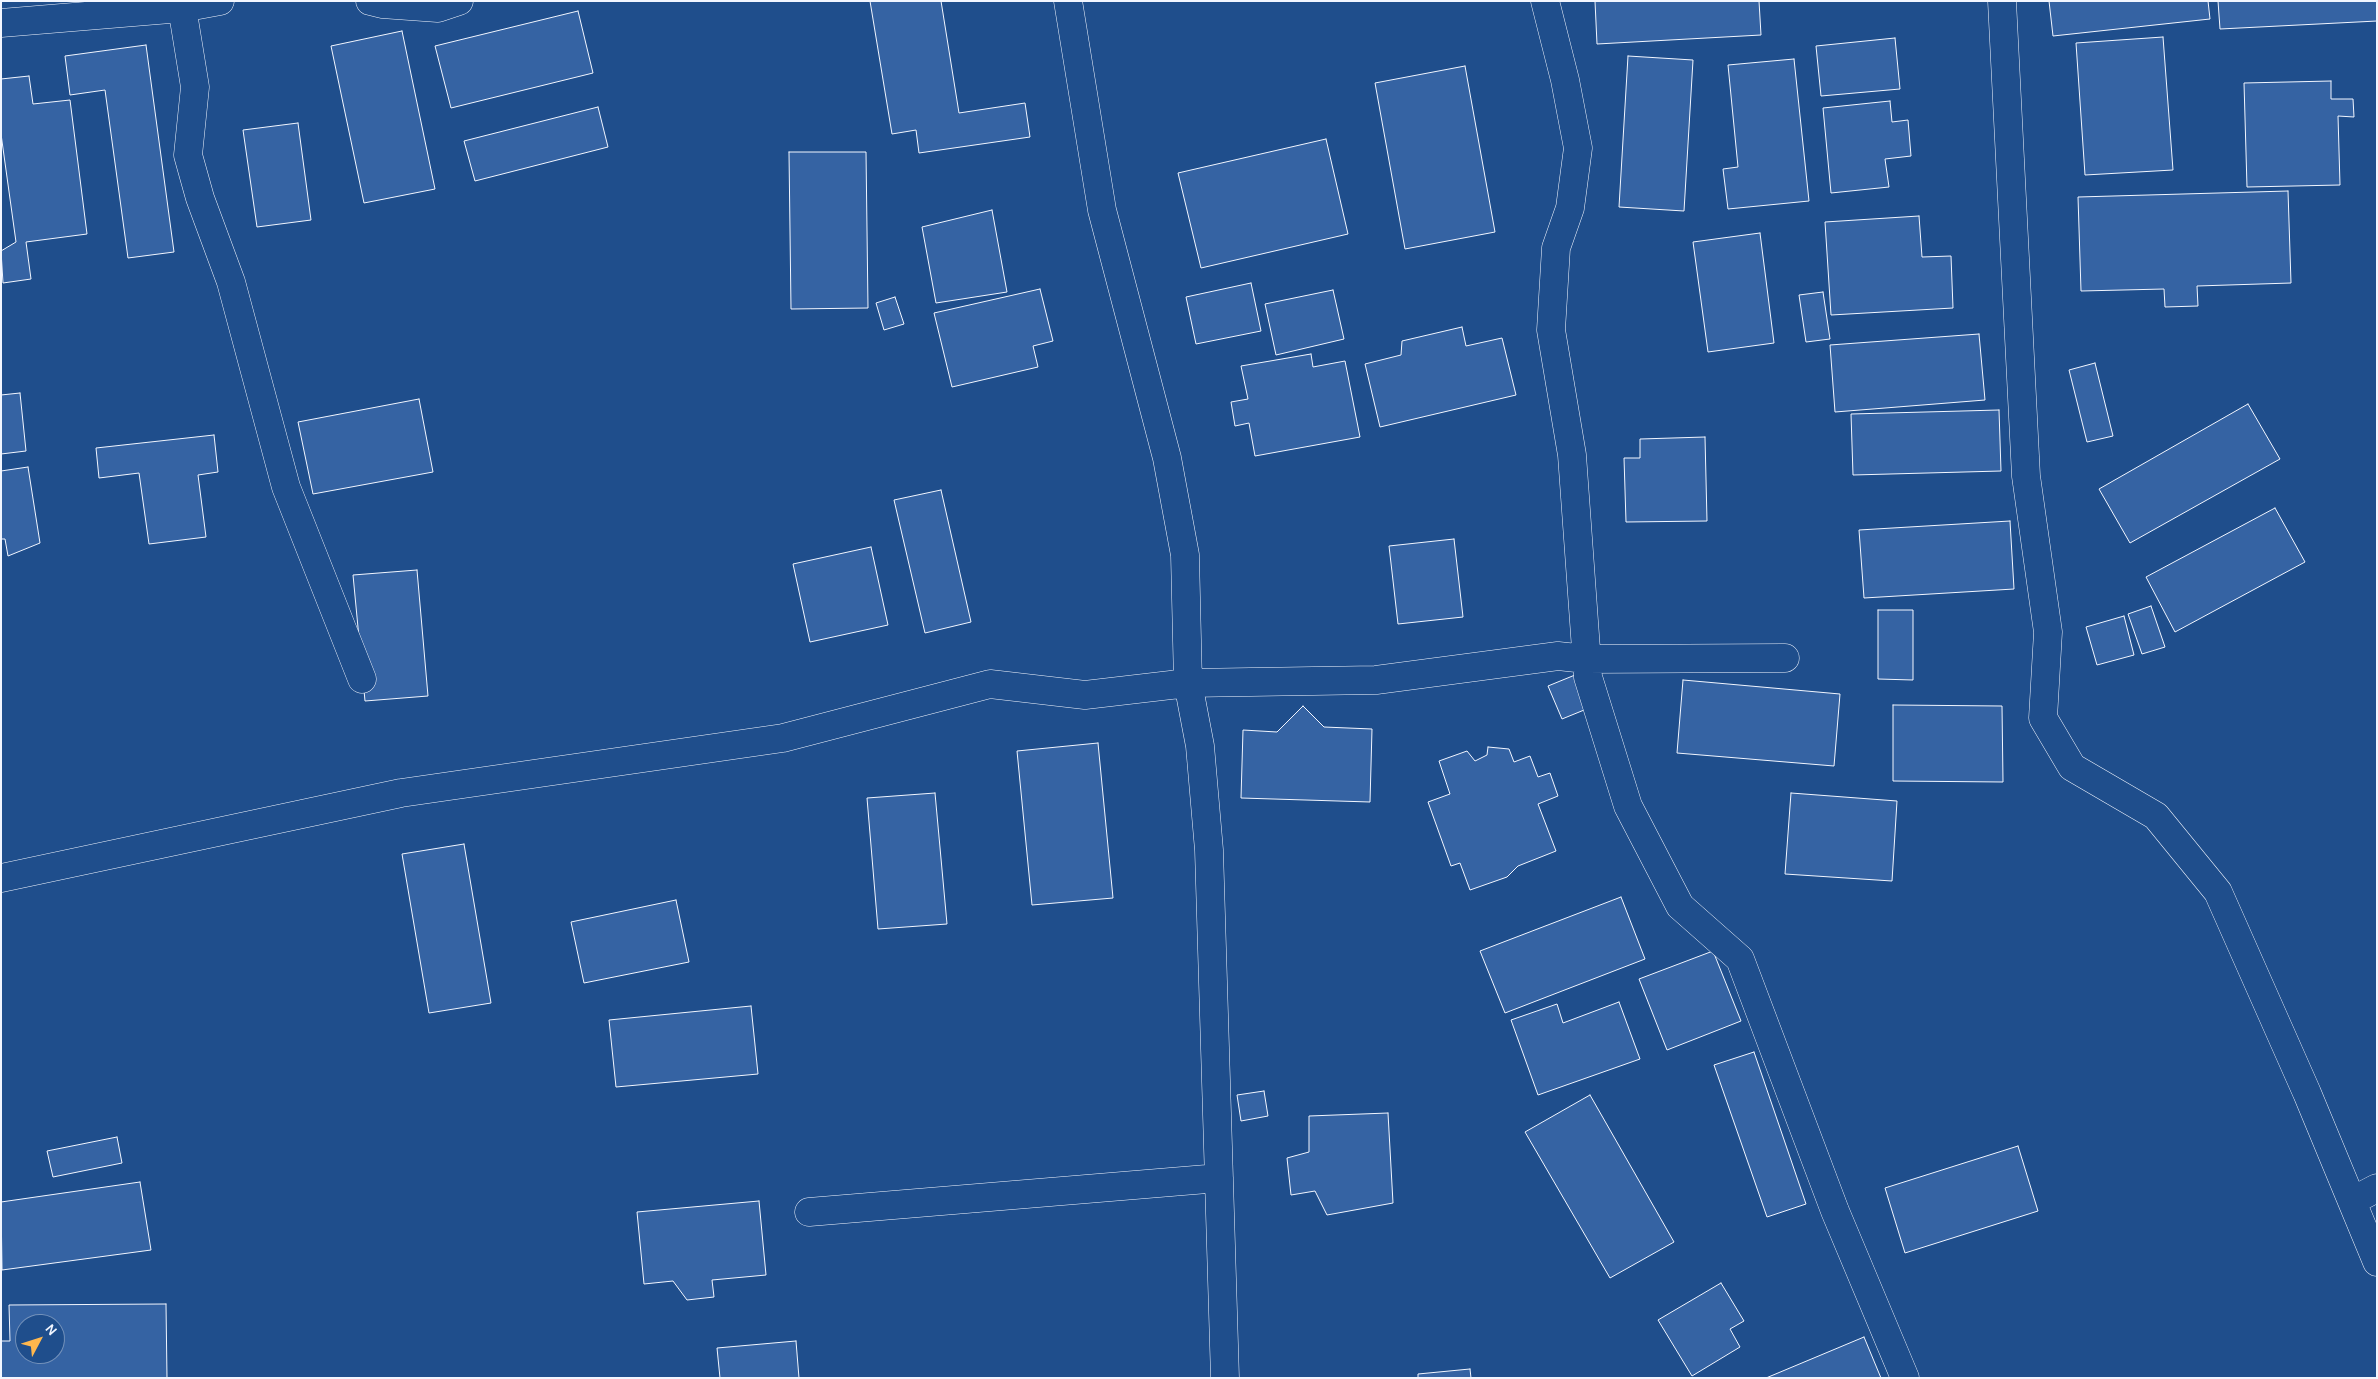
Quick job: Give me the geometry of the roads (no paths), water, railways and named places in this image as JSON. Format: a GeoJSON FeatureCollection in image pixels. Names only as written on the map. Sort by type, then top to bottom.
{"type":"FeatureCollection","features":[{"type":"Feature","properties":{"kind":"street"},"geometry":{"type":"LineString","coordinates":[[1,23],[220,1]]}},
{"type":"Feature","properties":{"kind":"street"},"geometry":{"type":"LineString","coordinates":[[370,1],[382,4],[438,8],[459,1]]}},
{"type":"Feature","properties":{"kind":"street"},"geometry":{"type":"LineString","coordinates":[[1068,1],[1102,210],[1167,458],[1185,555],[1188,683],[1200,746],[1209,850],[1225,1378]]}},
{"type":"Feature","properties":{"kind":"street"},"geometry":{"type":"LineString","coordinates":[[1545,1],[1565,80],[1578,148],[1570,208],[1556,248],[1551,330],[1572,455],[1588,677],[1628,806],[1680,906],[1740,959],[1835,1211],[1905,1378]]}},
{"type":"Feature","properties":{"kind":"street"},"geometry":{"type":"LineString","coordinates":[[2002,1],[2026,476],[2048,632],[2043,718],[2072,767],[2156,816],[2218,892],[2377,1262]]}},
{"type":"Feature","properties":{"kind":"street"},"geometry":{"type":"LineString","coordinates":[[182,5],[195,87],[188,154],[200,198],[231,282],[286,486],[362,679]]}},
{"type":"Feature","properties":{"kind":"street"},"geometry":{"type":"LineString","coordinates":[[1,878],[401,793],[783,738],[990,684],[1085,695],[1188,683],[1376,680],[1558,656],[1586,659],[1785,658]]}},
{"type":"Feature","properties":{"kind":"street"},"geometry":{"type":"LineString","coordinates":[[809,1212],[1219,1178]]}},
{"type":"Feature","properties":{"kind":"street"},"geometry":{"type":"LineString","coordinates":[[2352,1202],[2377,1188]]}}]}
